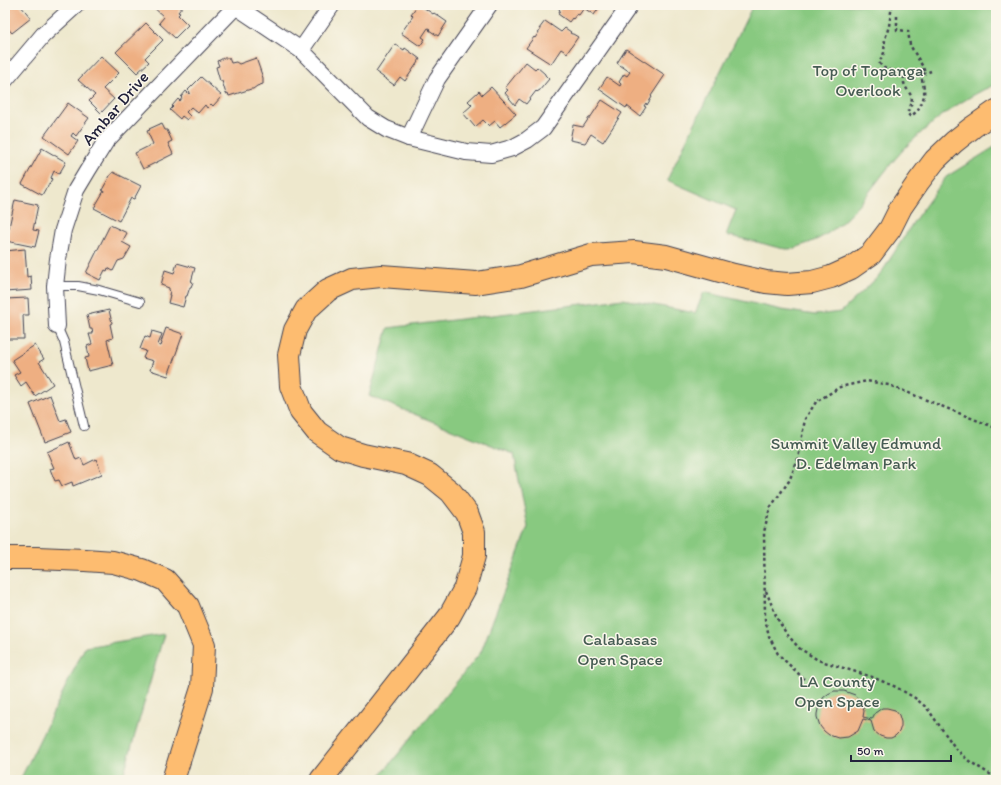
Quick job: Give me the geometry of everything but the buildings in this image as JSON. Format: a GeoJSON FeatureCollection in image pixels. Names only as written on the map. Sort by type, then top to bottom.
{"type":"FeatureCollection","features":[{"type":"Feature","properties":{"kind":"main road"},"geometry":{"type":"LineString","coordinates":[[321,780],[449,617],[465,588],[474,556],[474,532],[467,513],[451,492],[430,475],[406,464],[363,455],[340,448],[317,432],[301,412],[291,386],[289,355],[295,330],[306,310],[328,290],[352,279],[381,276],[476,283],[521,276],[591,256],[634,252],[666,256],[734,275],[766,282],[787,284],[812,282],[831,277],[850,268],[871,254],[890,229],[919,181],[935,160],[954,142],[996,111]]}},
{"type":"Feature","properties":{"kind":"main road"},"geometry":{"type":"LineString","coordinates":[[5,558],[113,562],[142,570],[165,580],[188,606],[204,645],[202,688],[173,780]]}},
{"type":"Feature","properties":{"kind":"street"},"geometry":{"type":"LineString","coordinates":[[5,80],[43,35],[76,5]]}},
{"type":"Feature","properties":{"kind":"street"},"geometry":{"type":"LineString","coordinates":[[301,50],[332,5]]}},
{"type":"Feature","properties":{"kind":"street"},"geometry":{"type":"LineString","coordinates":[[409,138],[437,78],[489,5]]}},
{"type":"Feature","properties":{"kind":"street"},"geometry":{"type":"LineString","coordinates":[[234,6],[301,50],[368,118],[386,129],[409,138],[466,152],[491,154],[512,148],[527,140],[543,128],[630,5]]}},
{"type":"Feature","properties":{"kind":"street","name":"Ambar Drive"},"geometry":{"type":"LineString","coordinates":[[57,326],[55,286],[58,259],[63,230],[76,190],[106,141],[234,6]]}},
{"type":"Feature","properties":{"kind":"lane"},"geometry":{"type":"LineString","coordinates":[[55,286],[78,286],[100,290],[140,302]]}},
{"type":"Feature","properties":{"kind":"lane"},"geometry":{"type":"LineString","coordinates":[[57,326],[64,342],[84,426]]}},
{"type":"Feature","properties":{"kind":"path"},"geometry":{"type":"LineString","coordinates":[[892,5],[890,26],[884,53],[879,62],[881,66],[908,77],[921,75],[931,71]]}},
{"type":"Feature","properties":{"kind":"path"},"geometry":{"type":"LineString","coordinates":[[897,16],[897,30],[908,31],[910,45],[925,73]]}},
{"type":"Feature","properties":{"kind":"path"},"geometry":{"type":"LineString","coordinates":[[890,20],[897,20]]}},
{"type":"Feature","properties":{"kind":"path"},"geometry":{"type":"LineString","coordinates":[[904,76],[905,86],[912,97],[911,105],[907,114],[912,116],[924,94],[921,75]]}},
{"type":"Feature","properties":{"kind":"path"},"geometry":{"type":"LineString","coordinates":[[804,680],[778,654],[769,636],[765,619],[764,532],[770,508],[788,481],[798,459],[805,419],[816,402],[840,387],[867,381],[889,385],[996,428]]}},
{"type":"Feature","properties":{"kind":"path"},"geometry":{"type":"LineString","coordinates":[[764,588],[776,618],[799,648],[818,660],[896,687],[915,698],[927,708],[956,749],[969,761],[996,778]]}},
{"type":"Feature","properties":{"kind":"green space","name":"Top of Topanga Overlook"},"geometry":{"type":"Polygon","coordinates":[[[753,5],[996,5],[996,84],[960,103],[937,119],[895,159],[861,203],[835,228],[820,238],[798,247],[788,249],[726,235],[736,210],[667,180],[753,5]]]}},
{"type":"Feature","properties":{"kind":"green space"},"geometry":{"type":"Polygon","coordinates":[[[996,146],[996,780],[377,780],[481,652],[528,527],[514,454],[369,396],[388,328],[623,299],[695,313],[704,292],[782,310],[815,315],[841,312],[880,275],[914,221],[946,177],[996,146]]]}},
{"type":"Feature","properties":{"kind":"green space"},"geometry":{"type":"Polygon","coordinates":[[[164,634],[122,780],[20,780],[85,647],[164,634]]]}},
{"type":"Feature","properties":{"kind":"park label","name":"Summit Valley Edmund D. Edelman Park"},"geometry":{"type":"Point","coordinates":[856,453]}},
{"type":"Feature","properties":{"kind":"park label","name":"Calabasas Open Space"},"geometry":{"type":"Point","coordinates":[620,649]}},
{"type":"Feature","properties":{"kind":"park label","name":"LA County Open Space"},"geometry":{"type":"Point","coordinates":[837,691]}}]}
